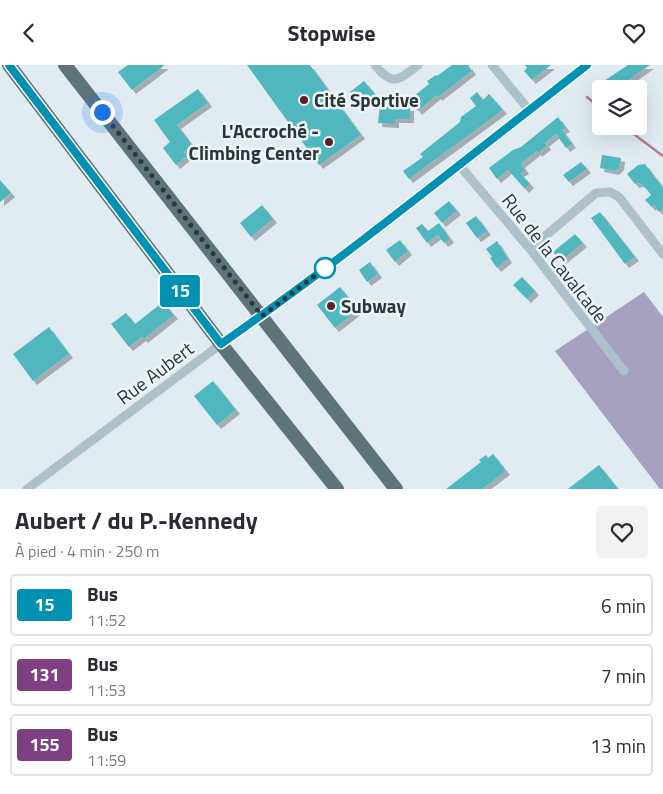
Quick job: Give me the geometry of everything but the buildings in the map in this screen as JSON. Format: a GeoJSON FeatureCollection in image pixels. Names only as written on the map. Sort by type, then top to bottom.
{"type":"FeatureCollection","features":[{"type":"Feature","properties":{"kind":"main road"},"geometry":{"type":"LineString","coordinates":[[9,65],[221,344],[337,489]]}},
{"type":"Feature","properties":{"kind":"main road"},"geometry":{"type":"LineString","coordinates":[[66,65],[396,489]]}},
{"type":"Feature","properties":{"kind":"street"},"geometry":{"type":"LineString","coordinates":[[375,65],[384,76],[393,79],[403,78],[418,65]]}},
{"type":"Feature","properties":{"kind":"street"},"geometry":{"type":"LineString","coordinates":[[492,65],[528,111]]}},
{"type":"Feature","properties":{"kind":"street","name":"Rue Aubert"},"geometry":{"type":"LineString","coordinates":[[28,489],[221,344],[262,316],[460,166],[587,65]]}},
{"type":"Feature","properties":{"kind":"street","name":"Rue de la Cavalcade"},"geometry":{"type":"LineString","coordinates":[[460,166],[530,249],[624,371]]}},
{"type":"Feature","properties":{"kind":"street"},"geometry":{"type":"LineString","coordinates":[[530,249],[596,193],[610,192],[620,197],[663,254]]}},
{"type":"Feature","properties":{"kind":"shaded area"},"geometry":{"type":"Polygon","coordinates":[[[644,292],[663,317],[663,489],[660,489],[555,351],[644,292]]]}},
{"type":"Feature","properties":{"kind":"waterway"},"geometry":{"type":"LineString","coordinates":[[587,97],[592,101]]}},
{"type":"Feature","properties":{"kind":"waterway"},"geometry":{"type":"LineString","coordinates":[[635,135],[663,156]]}},
{"type":"Feature","properties":{"kind":"bus line","name":"15"},"geometry":{"type":"LineString","coordinates":[[9,65],[221,344],[262,316],[460,166],[587,65]]}},
{"type":"Feature","properties":{"kind":"place","name":"Cité Sportive"},"geometry":{"type":"Point","coordinates":[304,100]}},
{"type":"Feature","properties":{"kind":"place","name":"L'Accroché - Climbing Center"},"geometry":{"type":"Point","coordinates":[329,142]}},
{"type":"Feature","properties":{"kind":"place","name":"Subway"},"geometry":{"type":"Point","coordinates":[331,306]}},
{"type":"Feature","properties":{"kind":"route"},"geometry":{"type":"LineString","coordinates":[[102,112],[262,316],[325,268]]}}]}
